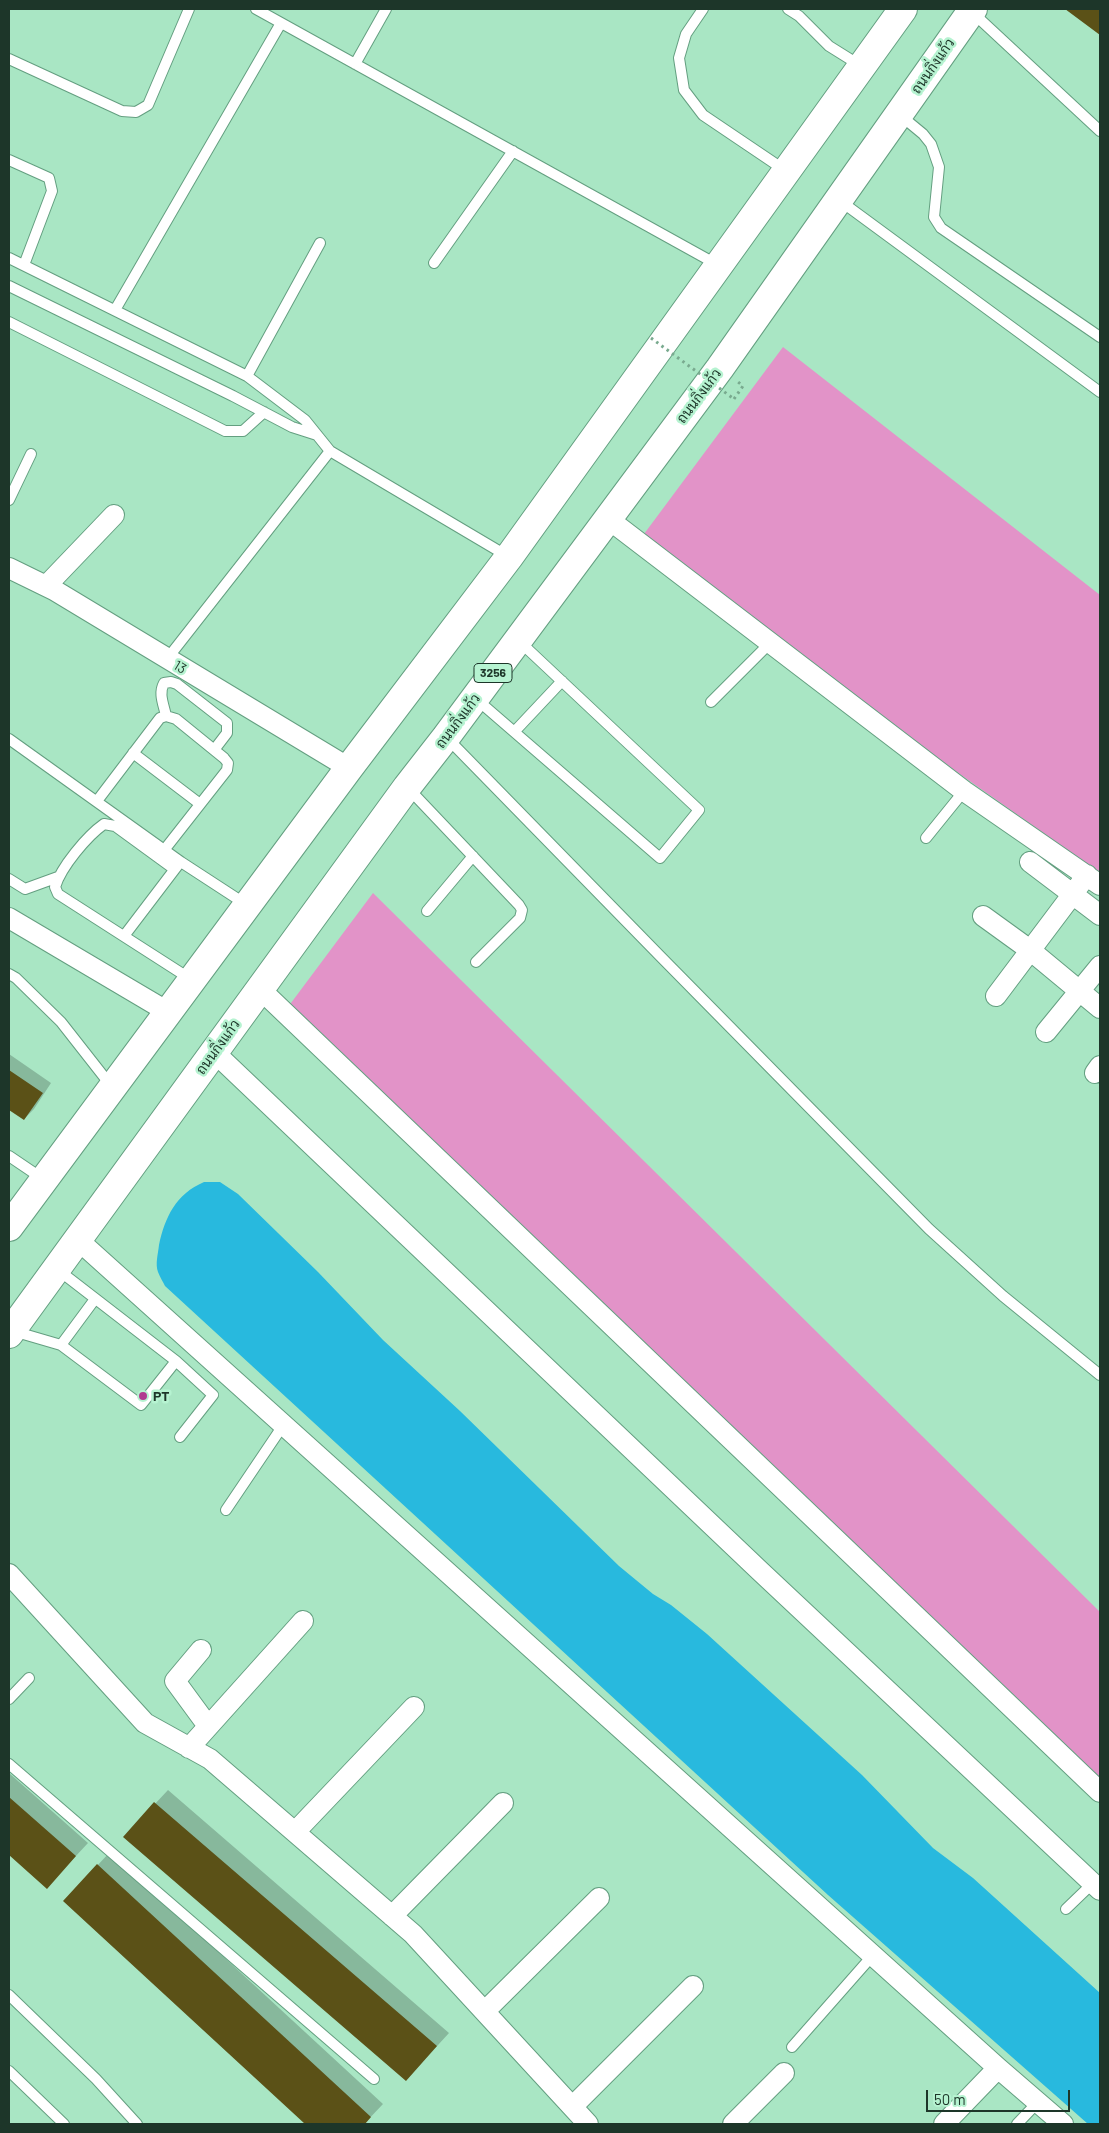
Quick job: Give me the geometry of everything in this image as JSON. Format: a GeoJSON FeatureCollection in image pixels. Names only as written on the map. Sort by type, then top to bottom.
{"type":"FeatureCollection","features":[{"type":"Feature","properties":{"kind":"main road"},"geometry":{"type":"LineString","coordinates":[[9,1227],[349,768],[509,557],[903,9]]}},
{"type":"Feature","properties":{"kind":"main road","name":"ถนนกิ่งแก้ว"},"geometry":{"type":"LineString","coordinates":[[10,1332],[407,787],[720,368],[972,10]]}},
{"type":"Feature","properties":{"kind":"street"},"geometry":{"type":"LineString","coordinates":[[46,586],[114,514]]}},
{"type":"Feature","properties":{"kind":"street"},"geometry":{"type":"LineString","coordinates":[[607,518],[964,791],[1093,880],[1072,894],[996,996]]}},
{"type":"Feature","properties":{"kind":"street","name":"13"},"geometry":{"type":"LineString","coordinates":[[9,568],[46,586],[349,768]]}},
{"type":"Feature","properties":{"kind":"street"},"geometry":{"type":"LineString","coordinates":[[1030,862],[1100,915]]}},
{"type":"Feature","properties":{"kind":"street"},"geometry":{"type":"LineString","coordinates":[[983,916],[1030,950],[1100,1008]]}},
{"type":"Feature","properties":{"kind":"street"},"geometry":{"type":"LineString","coordinates":[[9,918],[168,1012]]}},
{"type":"Feature","properties":{"kind":"street"},"geometry":{"type":"LineString","coordinates":[[1046,1032],[1100,966]]}},
{"type":"Feature","properties":{"kind":"street"},"geometry":{"type":"LineString","coordinates":[[260,989],[1100,1792]]}},
{"type":"Feature","properties":{"kind":"street"},"geometry":{"type":"LineString","coordinates":[[214,1052],[767,1578],[1097,1886]]}},
{"type":"Feature","properties":{"kind":"street"},"geometry":{"type":"LineString","coordinates":[[77,1239],[998,2068],[1063,2124]]}},
{"type":"Feature","properties":{"kind":"street"},"geometry":{"type":"LineString","coordinates":[[9,1574],[145,1723],[210,1759],[413,1934],[588,2124]]}},
{"type":"Feature","properties":{"kind":"street"},"geometry":{"type":"LineString","coordinates":[[189,1748],[303,1621]]}},
{"type":"Feature","properties":{"kind":"street"},"geometry":{"type":"LineString","coordinates":[[202,1650],[175,1681],[208,1726]]}},
{"type":"Feature","properties":{"kind":"street"},"geometry":{"type":"LineString","coordinates":[[295,1832],[414,1707]]}},
{"type":"Feature","properties":{"kind":"street"},"geometry":{"type":"LineString","coordinates":[[392,1916],[503,1803]]}},
{"type":"Feature","properties":{"kind":"street"},"geometry":{"type":"LineString","coordinates":[[485,2011],[599,1898]]}},
{"type":"Feature","properties":{"kind":"street"},"geometry":{"type":"LineString","coordinates":[[572,2106],[693,1986]]}},
{"type":"Feature","properties":{"kind":"street"},"geometry":{"type":"LineString","coordinates":[[944,2124],[998,2068]]}},
{"type":"Feature","properties":{"kind":"street"},"geometry":{"type":"LineString","coordinates":[[733,2124],[784,2073]]}},
{"type":"Feature","properties":{"kind":"lane"},"geometry":{"type":"LineString","coordinates":[[9,59],[122,111],[136,112],[148,105],[189,9]]}},
{"type":"Feature","properties":{"kind":"lane"},"geometry":{"type":"LineString","coordinates":[[256,9],[718,265]]}},
{"type":"Feature","properties":{"kind":"lane"},"geometry":{"type":"LineString","coordinates":[[355,64],[386,9]]}},
{"type":"Feature","properties":{"kind":"lane"},"geometry":{"type":"LineString","coordinates":[[703,9],[686,34],[680,58],[684,90],[703,115],[787,171]]}},
{"type":"Feature","properties":{"kind":"lane"},"geometry":{"type":"LineString","coordinates":[[788,9],[799,16],[829,46],[862,66]]}},
{"type":"Feature","properties":{"kind":"lane"},"geometry":{"type":"LineString","coordinates":[[972,10],[1100,131]]}},
{"type":"Feature","properties":{"kind":"lane"},"geometry":{"type":"LineString","coordinates":[[115,310],[281,23]]}},
{"type":"Feature","properties":{"kind":"lane"},"geometry":{"type":"LineString","coordinates":[[899,114],[923,134],[931,144],[939,167],[934,217],[941,228],[1100,337]]}},
{"type":"Feature","properties":{"kind":"lane"},"geometry":{"type":"LineString","coordinates":[[434,263],[513,151]]}},
{"type":"Feature","properties":{"kind":"lane"},"geometry":{"type":"LineString","coordinates":[[9,160],[49,178],[51,184],[52,191],[24,264]]}},
{"type":"Feature","properties":{"kind":"lane"},"geometry":{"type":"LineString","coordinates":[[839,200],[1100,392]]}},
{"type":"Feature","properties":{"kind":"lane"},"geometry":{"type":"LineString","coordinates":[[247,376],[320,243]]}},
{"type":"Feature","properties":{"kind":"lane"},"geometry":{"type":"LineString","coordinates":[[9,258],[247,376],[305,420],[330,451],[509,557]]}},
{"type":"Feature","properties":{"kind":"lane"},"geometry":{"type":"LineString","coordinates":[[9,286],[292,427],[318,436]]}},
{"type":"Feature","properties":{"kind":"lane"},"geometry":{"type":"LineString","coordinates":[[9,322],[225,432],[243,431],[264,412]]}},
{"type":"Feature","properties":{"kind":"lane"},"geometry":{"type":"LineString","coordinates":[[167,659],[330,451]]}},
{"type":"Feature","properties":{"kind":"lane"},"geometry":{"type":"LineString","coordinates":[[9,500],[31,454]]}},
{"type":"Feature","properties":{"kind":"lane"},"geometry":{"type":"LineString","coordinates":[[475,698],[660,858],[699,810],[518,640]]}},
{"type":"Feature","properties":{"kind":"lane"},"geometry":{"type":"LineString","coordinates":[[711,702],[770,643]]}},
{"type":"Feature","properties":{"kind":"lane"},"geometry":{"type":"LineString","coordinates":[[515,731],[562,681]]}},
{"type":"Feature","properties":{"kind":"lane"},"geometry":{"type":"LineString","coordinates":[[166,716],[161,696],[162,688],[164,683],[171,682],[177,684],[227,723],[227,733],[214,750]]}},
{"type":"Feature","properties":{"kind":"lane"},"geometry":{"type":"LineString","coordinates":[[97,801],[160,718],[166,716],[176,719],[228,763],[227,770],[165,849]]}},
{"type":"Feature","properties":{"kind":"lane"},"geometry":{"type":"LineString","coordinates":[[446,737],[929,1229],[1003,1296],[1100,1375]]}},
{"type":"Feature","properties":{"kind":"lane"},"geometry":{"type":"LineString","coordinates":[[9,739],[165,849],[178,865]]}},
{"type":"Feature","properties":{"kind":"lane"},"geometry":{"type":"LineString","coordinates":[[133,753],[200,804]]}},
{"type":"Feature","properties":{"kind":"lane"},"geometry":{"type":"LineString","coordinates":[[407,787],[522,910],[520,918],[476,962]]}},
{"type":"Feature","properties":{"kind":"lane"},"geometry":{"type":"LineString","coordinates":[[926,838],[964,791]]}},
{"type":"Feature","properties":{"kind":"lane"},"geometry":{"type":"LineString","coordinates":[[193,980],[58,894],[55,887],[58,877],[95,831],[104,824],[115,826],[248,906]]}},
{"type":"Feature","properties":{"kind":"lane"},"geometry":{"type":"LineString","coordinates":[[427,911],[472,856]]}},
{"type":"Feature","properties":{"kind":"lane"},"geometry":{"type":"LineString","coordinates":[[124,936],[178,865]]}},
{"type":"Feature","properties":{"kind":"lane"},"geometry":{"type":"LineString","coordinates":[[9,879],[25,888],[58,877]]}},
{"type":"Feature","properties":{"kind":"lane"},"geometry":{"type":"LineString","coordinates":[[9,974],[16,978],[61,1022],[112,1088]]}},
{"type":"Feature","properties":{"kind":"lane"},"geometry":{"type":"LineString","coordinates":[[9,1156],[44,1180]]}},
{"type":"Feature","properties":{"kind":"lane"},"geometry":{"type":"LineString","coordinates":[[56,1269],[176,1361],[213,1395],[180,1436]]}},
{"type":"Feature","properties":{"kind":"lane"},"geometry":{"type":"LineString","coordinates":[[61,1345],[95,1299]]}},
{"type":"Feature","properties":{"kind":"lane"},"geometry":{"type":"LineString","coordinates":[[10,1332],[61,1345],[141,1404],[176,1361]]}},
{"type":"Feature","properties":{"kind":"lane"},"geometry":{"type":"LineString","coordinates":[[226,1510],[284,1424]]}},
{"type":"Feature","properties":{"kind":"lane"},"geometry":{"type":"LineString","coordinates":[[9,1700],[29,1678]]}},
{"type":"Feature","properties":{"kind":"lane"},"geometry":{"type":"LineString","coordinates":[[9,1764],[374,2079]]}},
{"type":"Feature","properties":{"kind":"lane"},"geometry":{"type":"LineString","coordinates":[[1066,1909],[1097,1886]]}},
{"type":"Feature","properties":{"kind":"lane"},"geometry":{"type":"LineString","coordinates":[[792,2047],[873,1955]]}},
{"type":"Feature","properties":{"kind":"lane"},"geometry":{"type":"LineString","coordinates":[[9,1995],[96,2079],[137,2124]]}},
{"type":"Feature","properties":{"kind":"lane"},"geometry":{"type":"LineString","coordinates":[[9,2070],[64,2124]]}},
{"type":"Feature","properties":{"kind":"lane"},"geometry":{"type":"LineString","coordinates":[[1017,2124],[1038,2102]]}},
{"type":"Feature","properties":{"kind":"path"},"geometry":{"type":"LineString","coordinates":[[652,338],[734,399]]}},
{"type":"Feature","properties":{"kind":"shaded area"},"geometry":{"type":"Polygon","coordinates":[[[783,347],[1100,595],[1100,873],[954,770],[644,534],[783,347]]]}},
{"type":"Feature","properties":{"kind":"shaded area"},"geometry":{"type":"Polygon","coordinates":[[[373,893],[1100,1612],[1100,1784],[288,1007],[373,893]]]}},
{"type":"Feature","properties":{"kind":"water"},"geometry":{"type":"Polygon","coordinates":[[[204,1182],[220,1182],[238,1194],[318,1272],[383,1340],[460,1411],[619,1566],[707,1634],[862,1775],[933,1848],[973,1878],[1100,1993],[1100,2124],[1088,2124],[828,1895],[165,1286],[158,1272],[157,1259],[159,1245],[168,1216],[186,1193],[204,1182]]]}},
{"type":"Feature","properties":{"kind":"building"},"geometry":{"type":"Polygon","coordinates":[[[1065,9],[1100,9],[1100,35],[1065,9]]]}},
{"type":"Feature","properties":{"kind":"building"},"geometry":{"type":"Polygon","coordinates":[[[9,1070],[43,1093],[24,1120],[9,1110],[9,1070]]]}},
{"type":"Feature","properties":{"kind":"building"},"geometry":{"type":"Polygon","coordinates":[[[9,1797],[76,1856],[47,1889],[9,1855],[9,1797]]]}},
{"type":"Feature","properties":{"kind":"building"},"geometry":{"type":"Polygon","coordinates":[[[154,1802],[437,2046],[406,2081],[123,1837],[154,1802]]]}},
{"type":"Feature","properties":{"kind":"building"},"geometry":{"type":"Polygon","coordinates":[[[97,1864],[371,2117],[365,2124],[305,2124],[63,1901],[97,1864]]]}},
{"type":"Feature","properties":{"kind":"place","name":"PT"},"geometry":{"type":"Point","coordinates":[143,1396]}}]}
